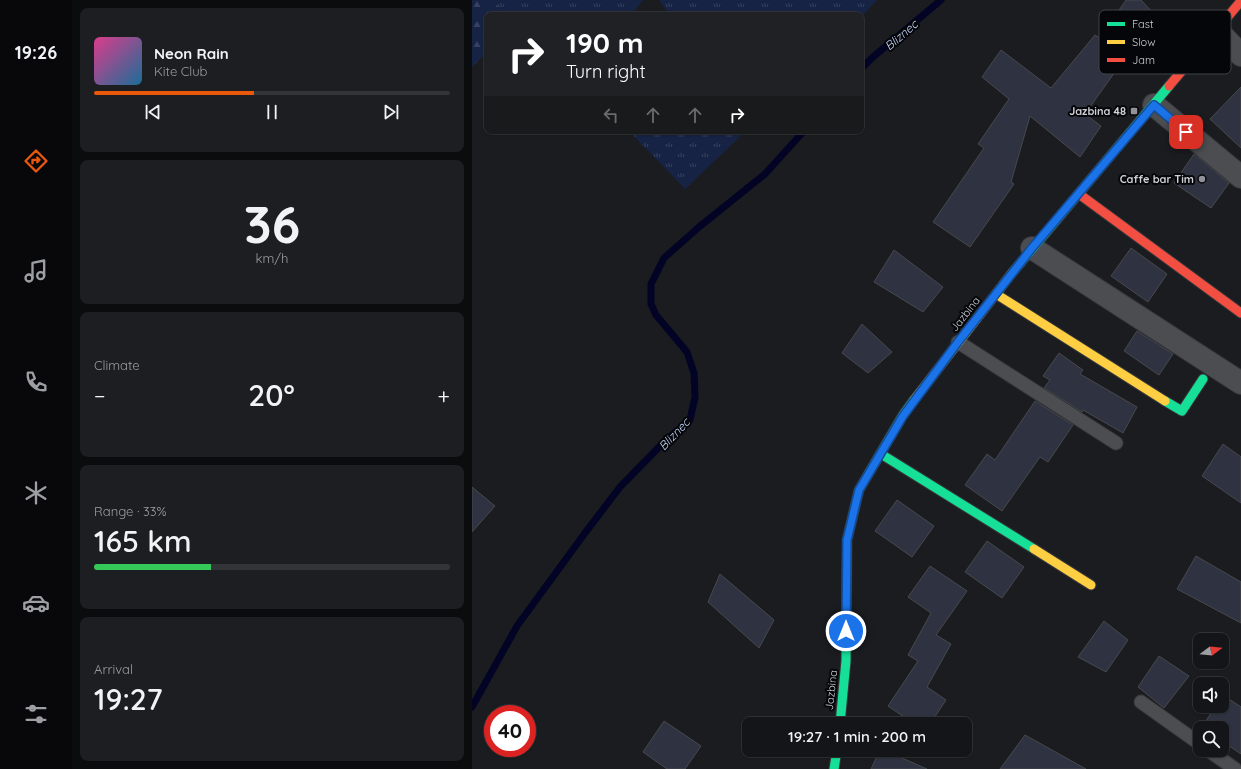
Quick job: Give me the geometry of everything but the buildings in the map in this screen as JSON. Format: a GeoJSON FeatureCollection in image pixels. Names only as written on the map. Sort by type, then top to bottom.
{"type":"FeatureCollection","features":[{"type":"Feature","properties":{"kind":"street","name":"Jazbina"},"geometry":{"type":"LineString","coordinates":[[1231,14],[1241,1]]}},
{"type":"Feature","properties":{"kind":"street"},"geometry":{"type":"LineString","coordinates":[[1231,45],[1241,55]]}},
{"type":"Feature","properties":{"kind":"street","name":"Jazbina"},"geometry":{"type":"LineString","coordinates":[[841,717],[846,661],[847,540],[859,490],[903,416],[958,342],[1032,248],[1181,74]]}},
{"type":"Feature","properties":{"kind":"street"},"geometry":{"type":"LineString","coordinates":[[1154,105],[1241,177]]}},
{"type":"Feature","properties":{"kind":"street"},"geometry":{"type":"LineString","coordinates":[[1079,194],[1241,313]]}},
{"type":"Feature","properties":{"kind":"street"},"geometry":{"type":"LineString","coordinates":[[1032,248],[1241,384]]}},
{"type":"Feature","properties":{"kind":"street"},"geometry":{"type":"LineString","coordinates":[[996,294],[1182,411],[1203,379]]}},
{"type":"Feature","properties":{"kind":"street"},"geometry":{"type":"LineString","coordinates":[[881,454],[1091,586]]}},
{"type":"Feature","properties":{"kind":"street"},"geometry":{"type":"LineString","coordinates":[[834,769],[836,757]]}},
{"type":"Feature","properties":{"kind":"lane"},"geometry":{"type":"LineString","coordinates":[[958,342],[1116,443]]}},
{"type":"Feature","properties":{"kind":"lane"},"geometry":{"type":"LineString","coordinates":[[1141,702],[1193,739]]}},
{"type":"Feature","properties":{"kind":"lane"},"geometry":{"type":"LineString","coordinates":[[1218,757],[1235,769]]}},
{"type":"Feature","properties":{"kind":"green space"},"geometry":{"type":"Polygon","coordinates":[[[472,0],[491,0],[504,12],[484,12],[484,55],[472,67],[472,0]]]}},
{"type":"Feature","properties":{"kind":"green space"},"geometry":{"type":"Polygon","coordinates":[[[491,0],[643,0],[633,12],[504,12],[491,0]]]}},
{"type":"Feature","properties":{"kind":"green space"},"geometry":{"type":"Polygon","coordinates":[[[659,0],[877,0],[864,14],[864,12],[666,12],[659,0]]]}},
{"type":"Feature","properties":{"kind":"green space"},"geometry":{"type":"Polygon","coordinates":[[[632,134],[743,134],[685,189],[632,134]]]}},
{"type":"Feature","properties":{"kind":"waterway","name":"Bliznec"},"geometry":{"type":"LineString","coordinates":[[864,66],[941,0]]}},
{"type":"Feature","properties":{"kind":"waterway","name":"Bliznec"},"geometry":{"type":"LineString","coordinates":[[472,707],[517,626],[585,533],[620,487],[665,441],[690,420],[695,397],[694,373],[687,352],[656,315],[651,304],[651,284],[664,258],[699,227],[765,174],[801,134]]}},
{"type":"Feature","properties":{"kind":"traffic: fast"},"geometry":{"type":"LineString","coordinates":[[1012,273],[1169,86]]}},
{"type":"Feature","properties":{"kind":"traffic: fast"},"geometry":{"type":"LineString","coordinates":[[1165,401],[1182,411],[1203,379]]}},
{"type":"Feature","properties":{"kind":"traffic: fast"},"geometry":{"type":"LineString","coordinates":[[841,717],[846,661],[847,540],[859,490],[903,415],[914,400]]}},
{"type":"Feature","properties":{"kind":"traffic: fast"},"geometry":{"type":"LineString","coordinates":[[881,454],[1034,549]]}},
{"type":"Feature","properties":{"kind":"traffic: fast"},"geometry":{"type":"LineString","coordinates":[[834,769],[836,757]]}},
{"type":"Feature","properties":{"kind":"traffic: slow"},"geometry":{"type":"LineString","coordinates":[[914,400],[1012,273]]}},
{"type":"Feature","properties":{"kind":"traffic: slow"},"geometry":{"type":"LineString","coordinates":[[996,294],[1165,401]]}},
{"type":"Feature","properties":{"kind":"traffic: slow"},"geometry":{"type":"LineString","coordinates":[[1034,549],[1091,585]]}},
{"type":"Feature","properties":{"kind":"traffic: jam"},"geometry":{"type":"LineString","coordinates":[[1231,13],[1241,1]]}},
{"type":"Feature","properties":{"kind":"traffic: jam"},"geometry":{"type":"LineString","coordinates":[[1169,86],[1179,74]]}},
{"type":"Feature","properties":{"kind":"traffic: jam"},"geometry":{"type":"LineString","coordinates":[[1079,194],[1241,313]]}},
{"type":"Feature","properties":{"kind":"place","name":"Jazbina 48"},"geometry":{"type":"Point","coordinates":[1134,111]}},
{"type":"Feature","properties":{"kind":"place","name":"Caffe bar Tim"},"geometry":{"type":"Point","coordinates":[1202,179]}},
{"type":"Feature","properties":{"kind":"route"},"geometry":{"type":"LineString","coordinates":[[846,631],[847,540],[859,490],[903,416],[958,342],[1032,248],[1154,105],[1186,132]]}}]}
